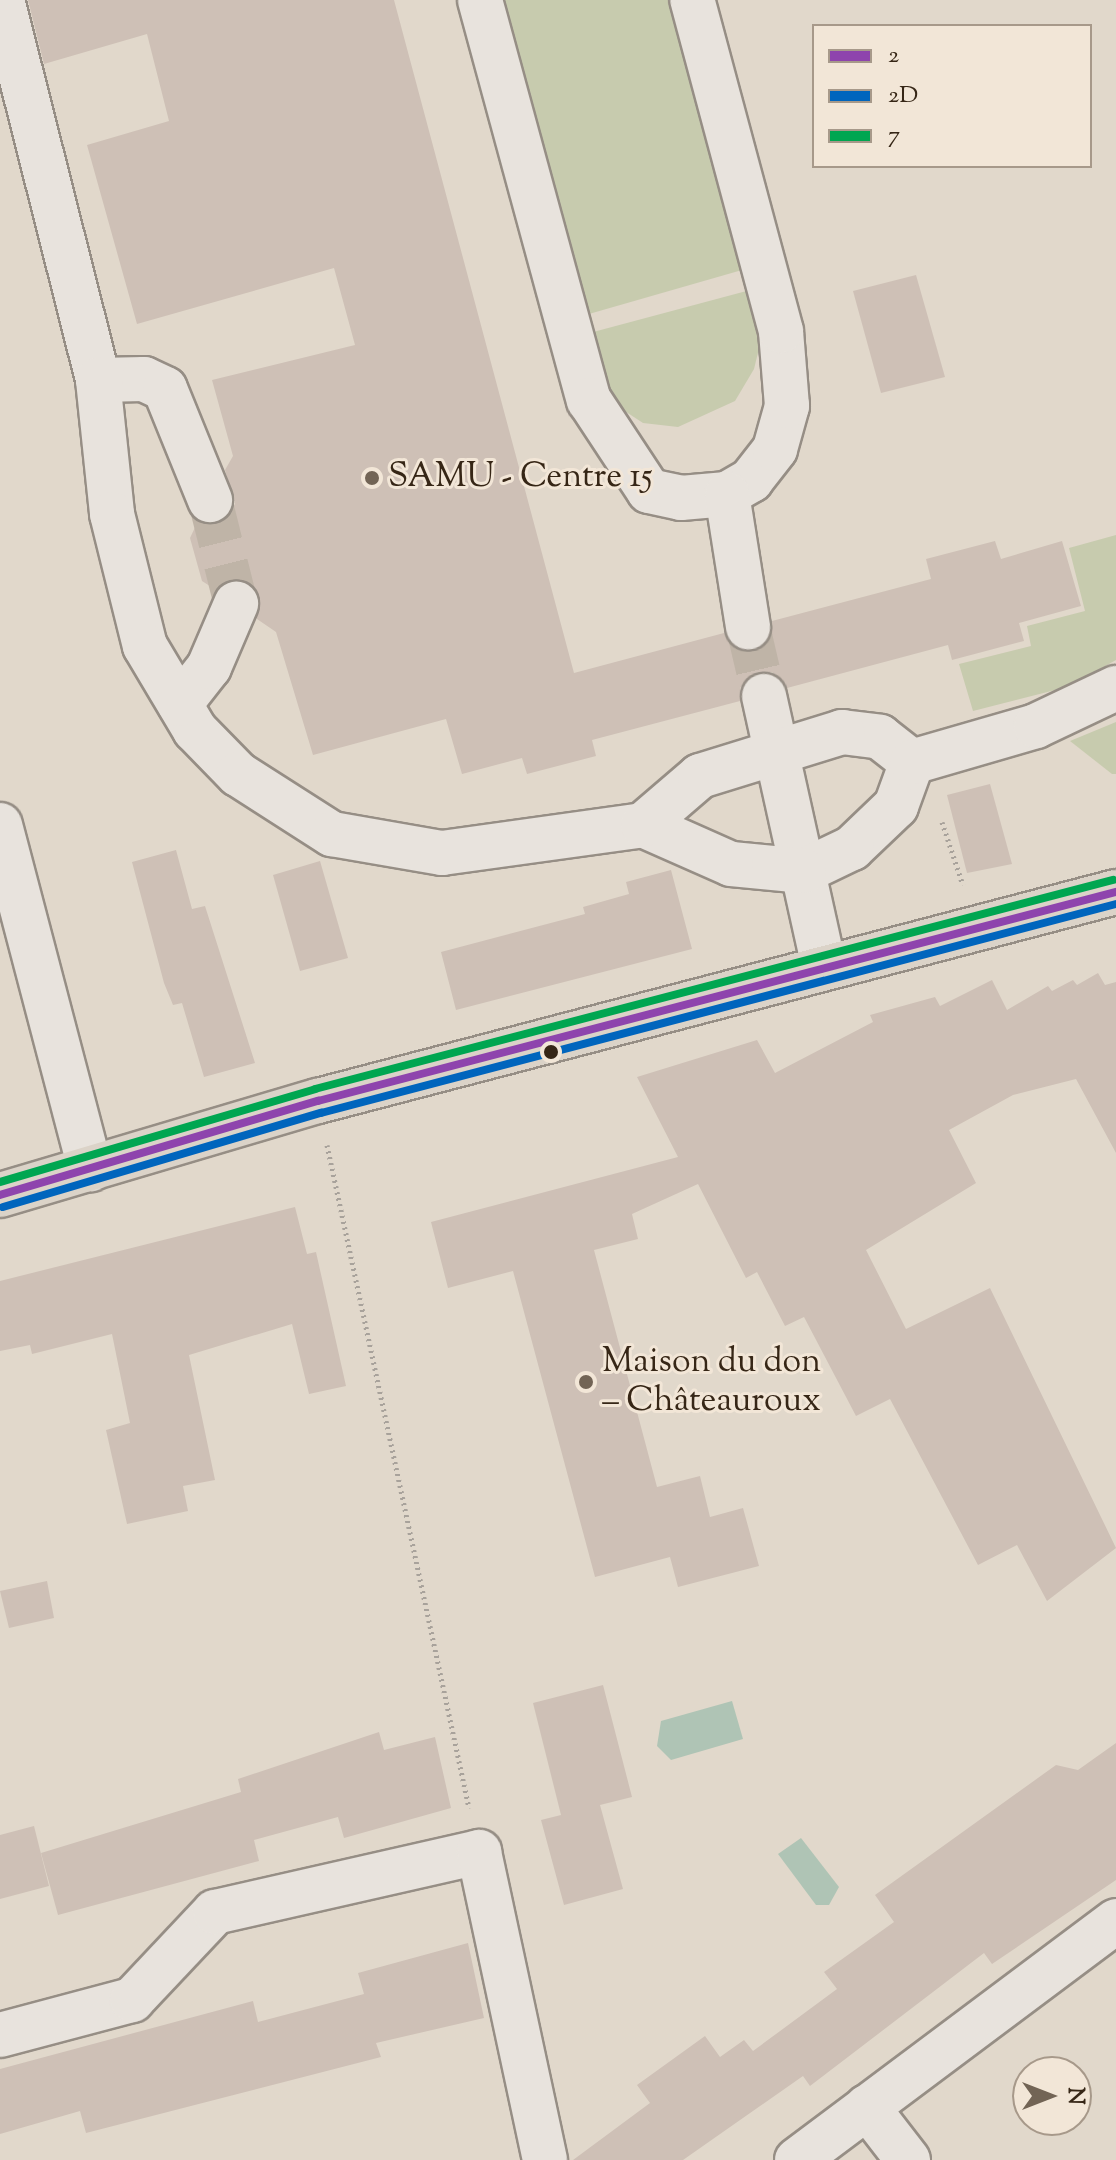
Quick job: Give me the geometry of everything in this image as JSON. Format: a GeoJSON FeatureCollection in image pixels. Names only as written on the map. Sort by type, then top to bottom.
{"type":"FeatureCollection","features":[{"type":"Feature","properties":{"kind":"main road"},"geometry":{"type":"LineString","coordinates":[[0,1195],[318,1101],[1116,892]]}},
{"type":"Feature","properties":{"kind":"street"},"geometry":{"type":"LineString","coordinates":[[2,0],[98,380],[112,514],[141,632],[180,704],[238,774],[332,834],[442,853],[643,825],[731,864],[804,871],[852,848],[896,806],[912,762]]}},
{"type":"Feature","properties":{"kind":"street"},"geometry":{"type":"LineString","coordinates":[[480,0],[589,400],[649,491],[681,498],[727,494],[751,480],[775,449],[787,406],[781,331],[692,0]]}},
{"type":"Feature","properties":{"kind":"street"},"geometry":{"type":"LineString","coordinates":[[98,380],[144,379],[165,389],[210,500]]}},
{"type":"Feature","properties":{"kind":"street"},"geometry":{"type":"LineString","coordinates":[[727,494],[748,627]]}},
{"type":"Feature","properties":{"kind":"street"},"geometry":{"type":"LineString","coordinates":[[180,704],[209,667],[236,604]]}},
{"type":"Feature","properties":{"kind":"street"},"geometry":{"type":"LineString","coordinates":[[912,762],[1036,726],[1116,688]]}},
{"type":"Feature","properties":{"kind":"street"},"geometry":{"type":"LineString","coordinates":[[764,696],[824,966]]}},
{"type":"Feature","properties":{"kind":"street"},"geometry":{"type":"LineString","coordinates":[[643,825],[700,776],[842,732],[880,737],[912,762]]}},
{"type":"Feature","properties":{"kind":"street"},"geometry":{"type":"LineString","coordinates":[[0,825],[90,1169]]}},
{"type":"Feature","properties":{"kind":"street"},"geometry":{"type":"LineString","coordinates":[[0,2035],[132,2000],[215,1912],[479,1852],[545,2160]]}},
{"type":"Feature","properties":{"kind":"street"},"geometry":{"type":"LineString","coordinates":[[797,2160],[1116,1921]]}},
{"type":"Feature","properties":{"kind":"street"},"geometry":{"type":"LineString","coordinates":[[867,2107],[908,2160]]}},
{"type":"Feature","properties":{"kind":"path"},"geometry":{"type":"LineString","coordinates":[[937,807],[964,891]]}},
{"type":"Feature","properties":{"kind":"path"},"geometry":{"type":"LineString","coordinates":[[318,1101],[479,1852]]}},
{"type":"Feature","properties":{"kind":"shaded area"},"geometry":{"type":"Polygon","coordinates":[[[484,0],[674,0],[749,268],[575,318],[484,0]]]}},
{"type":"Feature","properties":{"kind":"shaded area"},"geometry":{"type":"Polygon","coordinates":[[[754,289],[764,328],[754,369],[735,401],[678,427],[643,423],[614,404],[582,335],[754,289]]]}},
{"type":"Feature","properties":{"kind":"shaded area"},"geometry":{"type":"Polygon","coordinates":[[[1116,535],[1116,660],[1067,687],[973,711],[959,664],[1031,646],[1027,626],[1085,611],[1069,548],[1116,535]]]}},
{"type":"Feature","properties":{"kind":"shaded area"},"geometry":{"type":"Polygon","coordinates":[[[1116,722],[1116,774],[1112,774],[1070,741],[1116,722]]]}},
{"type":"Feature","properties":{"kind":"shaded area"},"geometry":{"type":"Polygon","coordinates":[[[732,1701],[743,1739],[671,1760],[657,1746],[661,1721],[732,1701]]]}},
{"type":"Feature","properties":{"kind":"shaded area"},"geometry":{"type":"Polygon","coordinates":[[[801,1838],[839,1887],[829,1905],[816,1905],[778,1854],[801,1838]]]}},
{"type":"Feature","properties":{"kind":"building"},"geometry":{"type":"Polygon","coordinates":[[[28,0],[394,0],[574,673],[724,633],[738,650],[753,651],[771,637],[772,621],[931,579],[926,559],[995,541],[1001,559],[1062,541],[1081,606],[1019,623],[1024,641],[952,660],[948,645],[787,688],[772,672],[758,672],[740,688],[740,701],[592,740],[596,756],[527,774],[522,758],[462,774],[446,719],[313,755],[276,632],[257,619],[256,590],[234,579],[216,590],[202,581],[190,538],[198,521],[220,523],[235,504],[225,470],[233,456],[212,380],[355,345],[334,268],[137,324],[87,145],[169,121],[147,34],[44,64],[28,0]]]}},
{"type":"Feature","properties":{"kind":"building"},"geometry":{"type":"Polygon","coordinates":[[[916,275],[945,377],[881,393],[853,291],[916,275]]]}},
{"type":"Feature","properties":{"kind":"building"},"geometry":{"type":"Polygon","coordinates":[[[990,784],[1012,864],[967,873],[947,795],[990,784]]]}},
{"type":"Feature","properties":{"kind":"building"},"geometry":{"type":"Polygon","coordinates":[[[176,850],[192,909],[205,906],[255,1063],[204,1077],[182,1003],[173,1005],[164,983],[132,862],[176,850]]]}},
{"type":"Feature","properties":{"kind":"building"},"geometry":{"type":"Polygon","coordinates":[[[320,861],[348,958],[300,971],[273,875],[320,861]]]}},
{"type":"Feature","properties":{"kind":"building"},"geometry":{"type":"Polygon","coordinates":[[[671,870],[692,949],[456,1010],[441,952],[585,914],[583,907],[629,894],[626,882],[671,870]]]}},
{"type":"Feature","properties":{"kind":"building"},"geometry":{"type":"Polygon","coordinates":[[[1098,973],[1105,985],[1116,982],[1116,1153],[1076,1079],[1013,1095],[949,1130],[976,1183],[866,1250],[906,1329],[990,1288],[1116,1548],[1047,1601],[1017,1545],[978,1565],[890,1399],[856,1416],[804,1317],[785,1326],[757,1272],[746,1278],[698,1184],[632,1214],[638,1239],[594,1250],[657,1487],[700,1476],[710,1517],[743,1508],[759,1566],[678,1587],[670,1557],[595,1577],[513,1271],[448,1288],[431,1222],[678,1157],[637,1077],[757,1040],[775,1073],[873,1022],[870,1015],[935,997],[940,1006],[992,980],[1007,1010],[1048,986],[1052,991],[1073,980],[1077,985],[1098,973]]]}},
{"type":"Feature","properties":{"kind":"building"},"geometry":{"type":"Polygon","coordinates":[[[295,1207],[307,1254],[316,1252],[346,1386],[309,1394],[292,1324],[189,1355],[215,1480],[183,1486],[188,1511],[127,1524],[106,1430],[130,1423],[112,1334],[32,1354],[30,1345],[0,1351],[0,1281],[295,1207]]]}},
{"type":"Feature","properties":{"kind":"building"},"geometry":{"type":"Polygon","coordinates":[[[47,1581],[54,1618],[9,1628],[0,1591],[47,1581]]]}},
{"type":"Feature","properties":{"kind":"building"},"geometry":{"type":"Polygon","coordinates":[[[603,1685],[632,1797],[600,1805],[623,1889],[564,1905],[541,1820],[561,1815],[533,1703],[603,1685]]]}},
{"type":"Feature","properties":{"kind":"building"},"geometry":{"type":"Polygon","coordinates":[[[379,1732],[384,1750],[435,1737],[451,1808],[344,1838],[338,1817],[254,1840],[259,1861],[58,1915],[41,1853],[241,1792],[238,1779],[379,1732]]]}},
{"type":"Feature","properties":{"kind":"building"},"geometry":{"type":"Polygon","coordinates":[[[1116,1743],[1116,1880],[992,1964],[984,1953],[810,2086],[803,2076],[683,2160],[573,2160],[650,2103],[637,2085],[705,2036],[720,2057],[744,2040],[753,2051],[837,1989],[824,1972],[894,1922],[875,1895],[1056,1765],[1078,1770],[1116,1743]]]}},
{"type":"Feature","properties":{"kind":"building"},"geometry":{"type":"Polygon","coordinates":[[[34,1826],[49,1886],[0,1899],[0,1835],[34,1826]]]}},
{"type":"Feature","properties":{"kind":"building"},"geometry":{"type":"Polygon","coordinates":[[[468,1943],[484,2018],[376,2043],[381,2057],[86,2133],[80,2111],[0,2134],[0,2069],[253,2001],[258,2022],[364,1994],[358,1973],[468,1943]]]}},
{"type":"Feature","properties":{"kind":"tunnel"},"geometry":{"type":"LineString","coordinates":[[210,500],[236,604]]}},
{"type":"Feature","properties":{"kind":"tunnel"},"geometry":{"type":"LineString","coordinates":[[748,627],[764,696]]}},
{"type":"Feature","properties":{"kind":"transit line","name":"7"},"geometry":{"type":"LineString","coordinates":[[0,1182],[315,1089],[1113,880]]}},
{"type":"Feature","properties":{"kind":"transit line","name":"2"},"geometry":{"type":"LineString","coordinates":[[0,1195],[318,1101],[1116,892]]}},
{"type":"Feature","properties":{"kind":"transit line","name":"2D"},"geometry":{"type":"LineString","coordinates":[[3,1207],[321,1113],[1116,904]]}},
{"type":"Feature","properties":{"kind":"place","name":"SAMU - Centre 15"},"geometry":{"type":"Point","coordinates":[372,478]}},
{"type":"Feature","properties":{"kind":"place","name":"Maison du don – Châteauroux"},"geometry":{"type":"Point","coordinates":[586,1382]}}]}
